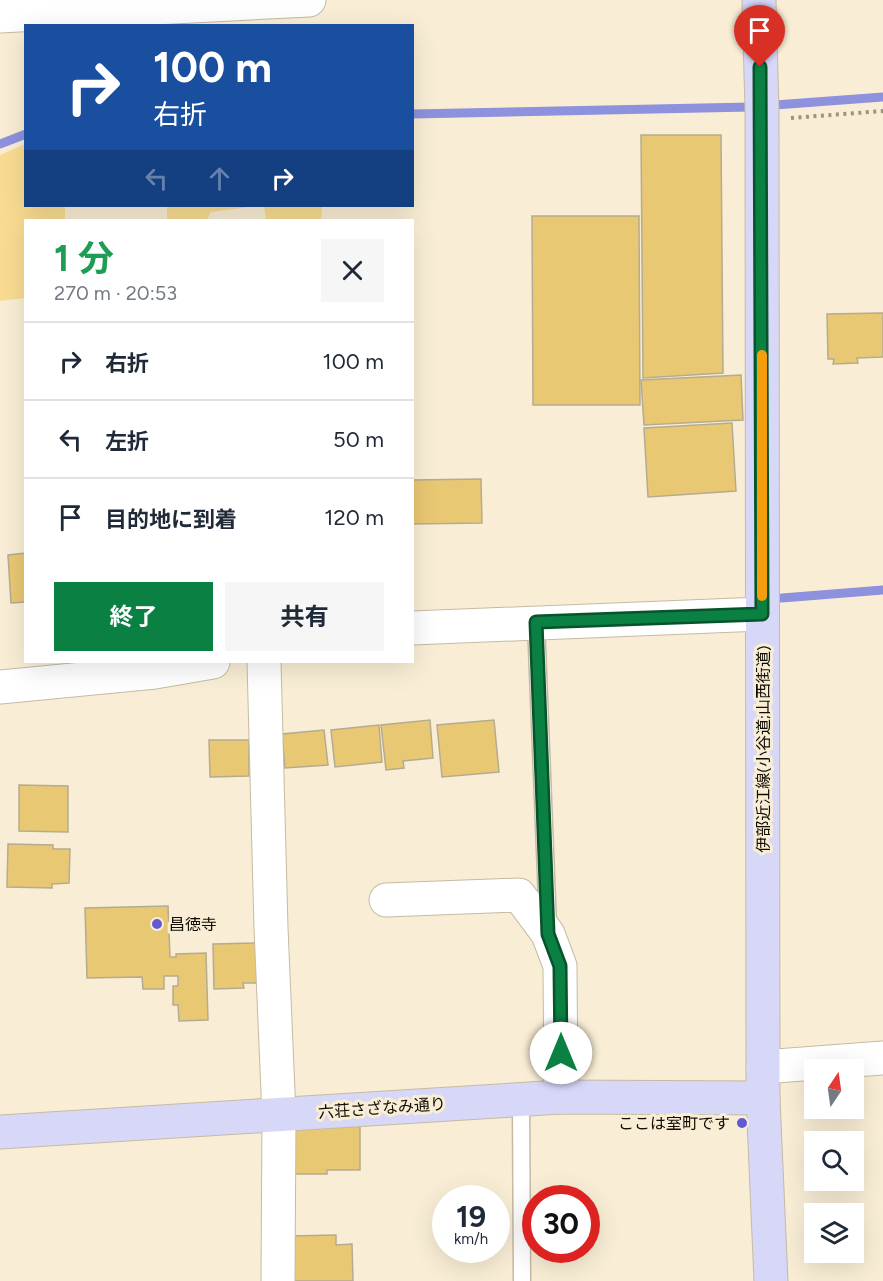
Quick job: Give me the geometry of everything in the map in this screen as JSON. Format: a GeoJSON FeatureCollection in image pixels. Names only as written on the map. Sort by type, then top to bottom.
{"type":"FeatureCollection","features":[{"type":"Feature","properties":{"kind":"main road","name":"伊部近江線(小谷道;山西街道)"},"geometry":{"type":"LineString","coordinates":[[759,0],[763,1083],[771,1281]]}},
{"type":"Feature","properties":{"kind":"main road","name":"六荘さざなみ通り"},"geometry":{"type":"LineString","coordinates":[[0,1132],[763,1083]]}},
{"type":"Feature","properties":{"kind":"street"},"geometry":{"type":"LineString","coordinates":[[0,16],[309,0]]}},
{"type":"Feature","properties":{"kind":"street"},"geometry":{"type":"LineString","coordinates":[[414,628],[762,614]]}},
{"type":"Feature","properties":{"kind":"street"},"geometry":{"type":"LineString","coordinates":[[0,687],[155,672],[207,663]]}},
{"type":"Feature","properties":{"kind":"street"},"geometry":{"type":"LineString","coordinates":[[264,663],[271,928],[279,1115],[278,1281]]}},
{"type":"Feature","properties":{"kind":"street"},"geometry":{"type":"LineString","coordinates":[[386,900],[519,895],[548,934],[560,966],[561,1097]]}},
{"type":"Feature","properties":{"kind":"street"},"geometry":{"type":"LineString","coordinates":[[763,1083],[883,1058]]}},
{"type":"Feature","properties":{"kind":"lane"},"geometry":{"type":"LineString","coordinates":[[536,622],[548,934]]}},
{"type":"Feature","properties":{"kind":"lane"},"geometry":{"type":"LineString","coordinates":[[521,1099],[522,1281]]}},
{"type":"Feature","properties":{"kind":"path"},"geometry":{"type":"LineString","coordinates":[[761,121],[883,111]]}},
{"type":"Feature","properties":{"kind":"shaded area"},"geometry":{"type":"Polygon","coordinates":[[[24,144],[24,207],[65,207],[65,219],[24,219],[24,298],[0,301],[0,155],[24,144]]]}},
{"type":"Feature","properties":{"kind":"shaded area"},"geometry":{"type":"Polygon","coordinates":[[[167,207],[248,207],[211,212],[208,219],[167,219],[167,207]]]}},
{"type":"Feature","properties":{"kind":"shaded area"},"geometry":{"type":"Polygon","coordinates":[[[264,207],[322,207],[321,219],[266,219],[264,207]]]}},
{"type":"Feature","properties":{"kind":"building"},"geometry":{"type":"Polygon","coordinates":[[[641,135],[721,135],[723,373],[643,378],[641,135]]]}},
{"type":"Feature","properties":{"kind":"building"},"geometry":{"type":"Polygon","coordinates":[[[532,216],[639,216],[640,405],[533,405],[532,216]]]}},
{"type":"Feature","properties":{"kind":"building"},"geometry":{"type":"Polygon","coordinates":[[[883,313],[883,357],[857,358],[858,363],[833,364],[834,359],[828,359],[827,314],[883,313]]]}},
{"type":"Feature","properties":{"kind":"building"},"geometry":{"type":"Polygon","coordinates":[[[741,375],[743,420],[644,425],[641,380],[741,375]]]}},
{"type":"Feature","properties":{"kind":"building"},"geometry":{"type":"Polygon","coordinates":[[[732,423],[736,491],[648,497],[644,428],[732,423]]]}},
{"type":"Feature","properties":{"kind":"building"},"geometry":{"type":"Polygon","coordinates":[[[481,479],[482,523],[414,524],[414,480],[481,479]]]}},
{"type":"Feature","properties":{"kind":"building"},"geometry":{"type":"Polygon","coordinates":[[[24,553],[24,602],[11,603],[8,555],[24,553]]]}},
{"type":"Feature","properties":{"kind":"building"},"geometry":{"type":"Polygon","coordinates":[[[430,720],[433,758],[403,761],[404,768],[386,770],[381,725],[430,720]]]}},
{"type":"Feature","properties":{"kind":"building"},"geometry":{"type":"Polygon","coordinates":[[[494,720],[499,772],[442,777],[437,725],[494,720]]]}},
{"type":"Feature","properties":{"kind":"building"},"geometry":{"type":"Polygon","coordinates":[[[379,725],[382,762],[335,767],[331,730],[379,725]]]}},
{"type":"Feature","properties":{"kind":"building"},"geometry":{"type":"Polygon","coordinates":[[[324,730],[328,765],[285,768],[282,734],[324,730]]]}},
{"type":"Feature","properties":{"kind":"building"},"geometry":{"type":"Polygon","coordinates":[[[209,740],[249,740],[249,776],[210,777],[209,740]]]}},
{"type":"Feature","properties":{"kind":"building"},"geometry":{"type":"Polygon","coordinates":[[[19,785],[68,786],[68,832],[19,831],[19,785]]]}},
{"type":"Feature","properties":{"kind":"building"},"geometry":{"type":"Polygon","coordinates":[[[8,844],[53,845],[53,849],[70,849],[69,883],[52,884],[52,888],[7,887],[8,844]]]}},
{"type":"Feature","properties":{"kind":"building"},"geometry":{"type":"Polygon","coordinates":[[[168,906],[170,957],[176,957],[176,954],[206,953],[208,1020],[179,1021],[178,1005],[173,1005],[173,986],[178,986],[178,976],[164,976],[164,989],[143,989],[142,977],[87,978],[85,908],[168,906]]]}},
{"type":"Feature","properties":{"kind":"building"},"geometry":{"type":"Polygon","coordinates":[[[259,943],[260,983],[243,983],[244,988],[214,989],[213,944],[259,943]]]}},
{"type":"Feature","properties":{"kind":"building"},"geometry":{"type":"Polygon","coordinates":[[[292,1126],[360,1126],[360,1170],[327,1170],[327,1174],[292,1174],[292,1126]]]}},
{"type":"Feature","properties":{"kind":"building"},"geometry":{"type":"Polygon","coordinates":[[[336,1235],[336,1245],[352,1244],[353,1281],[288,1281],[288,1236],[336,1235]]]}},
{"type":"Feature","properties":{"kind":"waterway"},"geometry":{"type":"LineString","coordinates":[[775,105],[883,97]]}},
{"type":"Feature","properties":{"kind":"waterway"},"geometry":{"type":"LineString","coordinates":[[414,114],[751,107]]}},
{"type":"Feature","properties":{"kind":"waterway"},"geometry":{"type":"LineString","coordinates":[[0,144],[24,135]]}},
{"type":"Feature","properties":{"kind":"waterway"},"geometry":{"type":"LineString","coordinates":[[782,598],[883,590]]}},
{"type":"Feature","properties":{"kind":"slow traffic"},"geometry":{"type":"LineString","coordinates":[[762,355],[762,596]]}},
{"type":"Feature","properties":{"kind":"place","name":"昌徳寺"},"geometry":{"type":"Point","coordinates":[157,924]}},
{"type":"Feature","properties":{"kind":"place","name":"ここは室町です"},"geometry":{"type":"Point","coordinates":[742,1123]}},
{"type":"Feature","properties":{"kind":"route"},"geometry":{"type":"LineString","coordinates":[[561,1053],[560,966],[548,934],[536,622],[762,614],[762,111],[760,67]]}}]}
